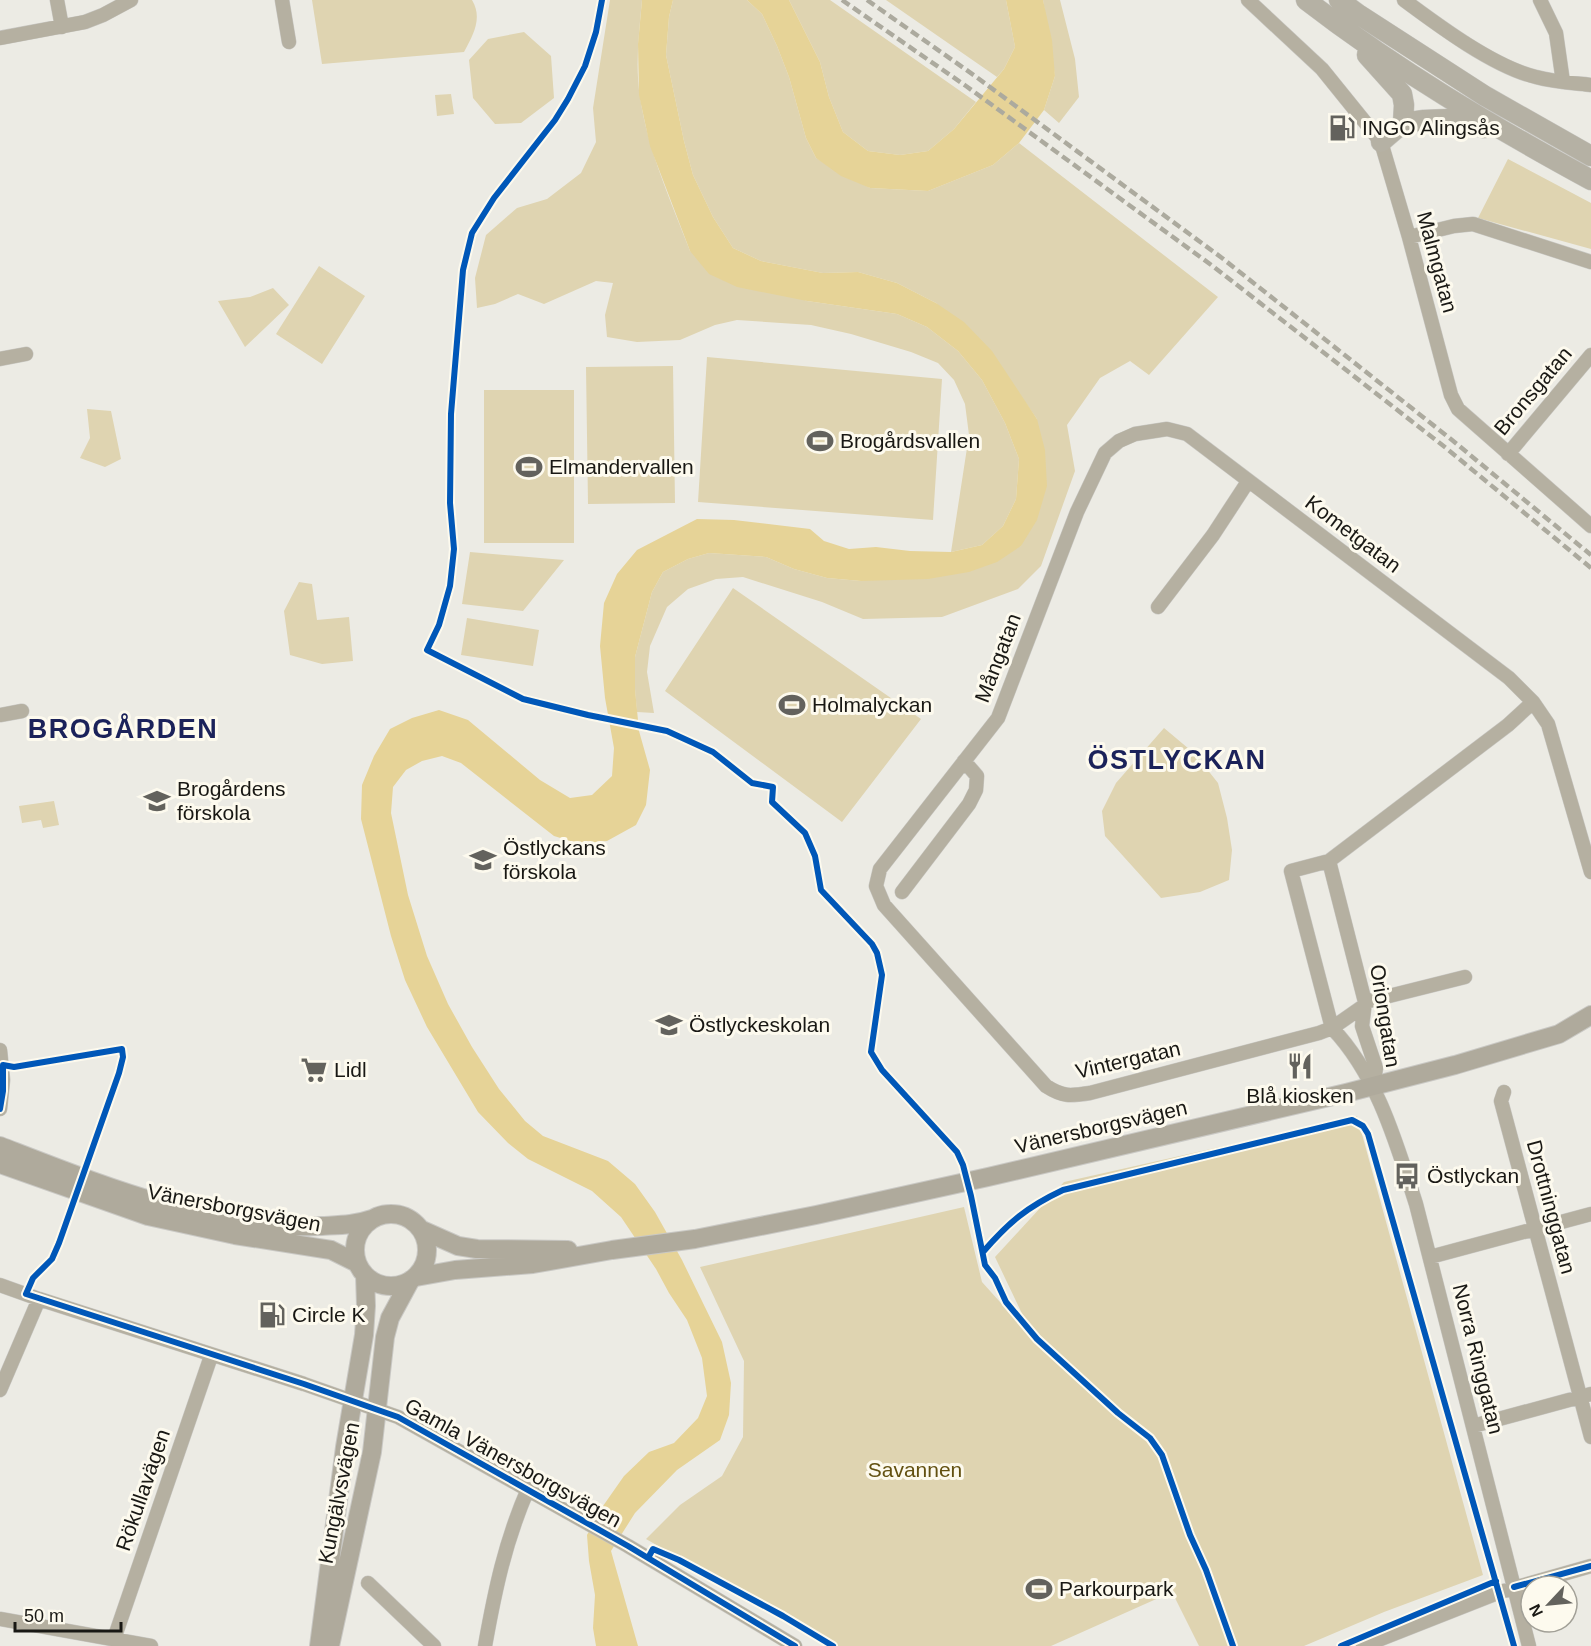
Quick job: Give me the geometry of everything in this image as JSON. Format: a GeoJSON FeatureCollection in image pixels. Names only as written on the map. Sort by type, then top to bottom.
{"type":"FeatureCollection","features":[{"type":"Feature","properties":{"kind":"highway"},"geometry":{"type":"LineString","coordinates":[[1306,0],[1345,30],[1438,93],[1591,180]]}},
{"type":"Feature","properties":{"kind":"highway"},"geometry":{"type":"LineString","coordinates":[[1339,0],[1485,96],[1591,156]]}},
{"type":"Feature","properties":{"kind":"highway"},"geometry":{"type":"LineString","coordinates":[[1345,30],[1402,94],[1403,123]]}},
{"type":"Feature","properties":{"kind":"highway"},"geometry":{"type":"LineString","coordinates":[[1381,142],[1403,123],[1448,119],[1505,133]]}},
{"type":"Feature","properties":{"kind":"main road","name":"Vänersborgsvägen"},"geometry":{"type":"LineString","coordinates":[[413,1279],[455,1270],[533,1264],[695,1239],[988,1177],[1372,1087],[1559,1034],[1591,1015]]}},
{"type":"Feature","properties":{"kind":"main road","name":"Vänersborgsvägen"},"geometry":{"type":"LineString","coordinates":[[0,1146],[144,1198],[210,1215],[299,1227],[358,1224],[372,1219]]}},
{"type":"Feature","properties":{"kind":"main road","name":"Vänersborgsvägen"},"geometry":{"type":"LineString","coordinates":[[0,1164],[148,1216],[235,1235],[331,1250],[361,1269]]}},
{"type":"Feature","properties":{"kind":"main road"},"geometry":{"type":"LineString","coordinates":[[388,1213],[398,1214],[416,1222],[422,1230],[427,1242],[428,1255],[424,1267],[413,1279],[391,1287],[372,1281],[361,1269],[355,1255],[356,1238],[372,1219],[388,1213]]}},
{"type":"Feature","properties":{"kind":"main road","name":"Vänersborgsvägen"},"geometry":{"type":"LineString","coordinates":[[422,1230],[458,1246],[477,1249],[612,1250]]}},
{"type":"Feature","properties":{"kind":"main road","name":"Kungälvsvägen"},"geometry":{"type":"LineString","coordinates":[[319,1646],[352,1401],[364,1335],[366,1306],[361,1269]]}},
{"type":"Feature","properties":{"kind":"main road","name":"Kungälvsvägen"},"geometry":{"type":"LineString","coordinates":[[330,1646],[372,1452],[385,1337],[390,1318],[413,1279]]}},
{"type":"Feature","properties":{"kind":"street"},"geometry":{"type":"LineString","coordinates":[[57,0],[62,27]]}},
{"type":"Feature","properties":{"kind":"street"},"geometry":{"type":"LineString","coordinates":[[0,38],[85,22],[131,0]]}},
{"type":"Feature","properties":{"kind":"street"},"geometry":{"type":"LineString","coordinates":[[282,0],[289,42]]}},
{"type":"Feature","properties":{"kind":"street","name":"Malmgatan"},"geometry":{"type":"LineString","coordinates":[[1248,0],[1322,69],[1381,142],[1451,395],[1458,409],[1591,526]]}},
{"type":"Feature","properties":{"kind":"street"},"geometry":{"type":"LineString","coordinates":[[1404,0],[1503,65],[1535,77],[1591,85]]}},
{"type":"Feature","properties":{"kind":"street"},"geometry":{"type":"LineString","coordinates":[[1540,0],[1556,33],[1563,82]]}},
{"type":"Feature","properties":{"kind":"street"},"geometry":{"type":"LineString","coordinates":[[1409,237],[1454,226],[1473,224],[1591,262]]}},
{"type":"Feature","properties":{"kind":"street"},"geometry":{"type":"LineString","coordinates":[[0,359],[26,354]]}},
{"type":"Feature","properties":{"kind":"street","name":"Bronsgatan"},"geometry":{"type":"LineString","coordinates":[[1508,454],[1591,355]]}},
{"type":"Feature","properties":{"kind":"street","name":"Kometgatan"},"geometry":{"type":"LineString","coordinates":[[1136,434],[1167,429],[1187,434],[1509,678],[1533,702],[1548,724],[1591,872]]}},
{"type":"Feature","properties":{"kind":"street","name":"Mångatan"},"geometry":{"type":"LineString","coordinates":[[876,886],[880,869],[998,718],[1077,512],[1105,453],[1119,441],[1136,434]]}},
{"type":"Feature","properties":{"kind":"street"},"geometry":{"type":"LineString","coordinates":[[1158,607],[1213,535],[1245,486]]}},
{"type":"Feature","properties":{"kind":"street","name":"Oriongatan"},"geometry":{"type":"LineString","coordinates":[[1372,1087],[1347,1044],[1332,1028],[1290,872],[1329,861],[1508,725],[1533,702]]}},
{"type":"Feature","properties":{"kind":"street"},"geometry":{"type":"LineString","coordinates":[[0,715],[22,711]]}},
{"type":"Feature","properties":{"kind":"street"},"geometry":{"type":"LineString","coordinates":[[902,892],[969,804],[976,790],[977,776],[964,761]]}},
{"type":"Feature","properties":{"kind":"street","name":"Oriongatan"},"geometry":{"type":"LineString","coordinates":[[1329,861],[1365,1004],[1362,1026],[1376,1068],[1372,1087]]}},
{"type":"Feature","properties":{"kind":"street","name":"Vintergatan"},"geometry":{"type":"LineString","coordinates":[[876,886],[884,905],[1046,1086],[1058,1094],[1070,1096],[1090,1093],[1319,1033],[1332,1028],[1365,1004]]}},
{"type":"Feature","properties":{"kind":"street"},"geometry":{"type":"LineString","coordinates":[[1365,1004],[1465,976]]}},
{"type":"Feature","properties":{"kind":"street"},"geometry":{"type":"LineString","coordinates":[[0,1050],[3,1091],[0,1109]]}},
{"type":"Feature","properties":{"kind":"street","name":"Norra Ringgatan"},"geometry":{"type":"LineString","coordinates":[[1372,1087],[1397,1145],[1430,1257],[1529,1646]]}},
{"type":"Feature","properties":{"kind":"street","name":"Drottninggatan"},"geometry":{"type":"LineString","coordinates":[[1504,1092],[1501,1101],[1535,1229],[1585,1395],[1591,1437]]}},
{"type":"Feature","properties":{"kind":"street"},"geometry":{"type":"LineString","coordinates":[[1430,1257],[1591,1214]]}},
{"type":"Feature","properties":{"kind":"street","name":"Gamla Vänersborgsvägen"},"geometry":{"type":"LineString","coordinates":[[0,1285],[399,1417],[628,1546],[795,1646]]}},
{"type":"Feature","properties":{"kind":"street"},"geometry":{"type":"LineString","coordinates":[[0,1390],[39,1299]]}},
{"type":"Feature","properties":{"kind":"street","name":"Rökullavägen"},"geometry":{"type":"LineString","coordinates":[[114,1639],[209,1362],[210,1353]]}},
{"type":"Feature","properties":{"kind":"street"},"geometry":{"type":"LineString","coordinates":[[1473,1426],[1585,1395]]}},
{"type":"Feature","properties":{"kind":"street"},"geometry":{"type":"LineString","coordinates":[[485,1646],[498,1573],[512,1526],[528,1489]]}},
{"type":"Feature","properties":{"kind":"street"},"geometry":{"type":"LineString","coordinates":[[1364,1646],[1514,1587],[1591,1566]]}},
{"type":"Feature","properties":{"kind":"street"},"geometry":{"type":"LineString","coordinates":[[368,1583],[434,1646]]}},
{"type":"Feature","properties":{"kind":"street"},"geometry":{"type":"LineString","coordinates":[[0,1618],[151,1646]]}},
{"type":"Feature","properties":{"kind":"green space"},"geometry":{"type":"Polygon","coordinates":[[[312,0],[472,0],[477,20],[464,52],[322,64],[312,0]]]}},
{"type":"Feature","properties":{"kind":"green space"},"geometry":{"type":"Polygon","coordinates":[[[610,0],[642,0],[638,49],[640,97],[661,176],[690,251],[807,301],[897,314],[927,327],[958,351],[982,380],[1005,423],[1019,459],[1016,499],[1003,526],[982,545],[951,552],[969,435],[965,404],[954,380],[938,363],[911,352],[851,334],[811,325],[737,320],[715,325],[680,340],[637,342],[607,337],[605,315],[613,283],[596,281],[544,304],[518,294],[495,304],[477,308],[475,278],[486,235],[517,208],[547,199],[581,173],[596,142],[593,108],[610,0]]]}},
{"type":"Feature","properties":{"kind":"green space"},"geometry":{"type":"Polygon","coordinates":[[[673,0],[747,0],[762,14],[789,77],[806,138],[816,158],[870,188],[928,191],[993,165],[1019,143],[1218,297],[1149,375],[1130,361],[1100,378],[1067,425],[1075,471],[1041,566],[1018,589],[942,617],[863,619],[822,602],[743,577],[716,579],[688,589],[667,607],[650,646],[647,672],[654,713],[637,712],[635,657],[652,592],[663,572],[688,559],[709,553],[766,557],[794,569],[827,578],[861,581],[1021,546],[1037,419],[1016,389],[936,303],[897,283],[858,272],[823,273],[761,261],[733,248],[713,217],[693,175],[684,141],[666,55],[669,17],[673,0]]]}},
{"type":"Feature","properties":{"kind":"green space"},"geometry":{"type":"Polygon","coordinates":[[[789,0],[830,0],[976,102],[954,129],[928,151],[900,155],[868,151],[843,132],[829,97],[820,62],[789,0]]]}},
{"type":"Feature","properties":{"kind":"green space"},"geometry":{"type":"Polygon","coordinates":[[[886,0],[1006,0],[1015,47],[1004,69],[997,77],[886,0]]]}},
{"type":"Feature","properties":{"kind":"green space"},"geometry":{"type":"Polygon","coordinates":[[[1043,0],[1060,0],[1075,59],[1079,97],[1059,123],[1044,110],[1055,76],[1043,0]]]}},
{"type":"Feature","properties":{"kind":"green space"},"geometry":{"type":"Polygon","coordinates":[[[524,32],[551,56],[554,98],[521,123],[495,124],[473,98],[469,60],[488,39],[524,32]]]}},
{"type":"Feature","properties":{"kind":"green space"},"geometry":{"type":"Polygon","coordinates":[[[451,94],[454,114],[437,116],[435,95],[451,94]]]}},
{"type":"Feature","properties":{"kind":"green space"},"geometry":{"type":"Polygon","coordinates":[[[1508,159],[1591,203],[1591,249],[1478,218],[1508,159]]]}},
{"type":"Feature","properties":{"kind":"green space"},"geometry":{"type":"Polygon","coordinates":[[[319,266],[365,296],[322,364],[276,334],[319,266]]]}},
{"type":"Feature","properties":{"kind":"green space"},"geometry":{"type":"Polygon","coordinates":[[[273,288],[289,305],[245,347],[218,301],[250,297],[273,288]]]}},
{"type":"Feature","properties":{"kind":"green space","name":"Brogårdsvallen"},"geometry":{"type":"Polygon","coordinates":[[[707,357],[942,379],[933,520],[698,502],[707,357]]]}},
{"type":"Feature","properties":{"kind":"green space"},"geometry":{"type":"Polygon","coordinates":[[[673,366],[675,503],[588,504],[586,367],[673,366]]]}},
{"type":"Feature","properties":{"kind":"green space","name":"Elmandervallen"},"geometry":{"type":"Polygon","coordinates":[[[484,390],[574,390],[574,543],[484,543],[484,390]]]}},
{"type":"Feature","properties":{"kind":"green space"},"geometry":{"type":"Polygon","coordinates":[[[87,409],[111,411],[121,459],[105,467],[80,458],[90,438],[87,409]]]}},
{"type":"Feature","properties":{"kind":"green space"},"geometry":{"type":"Polygon","coordinates":[[[470,552],[564,560],[523,611],[462,604],[470,552]]]}},
{"type":"Feature","properties":{"kind":"green space"},"geometry":{"type":"Polygon","coordinates":[[[299,582],[312,584],[317,620],[349,617],[353,661],[322,664],[290,655],[284,611],[299,582]]]}},
{"type":"Feature","properties":{"kind":"green space","name":"Holmalyckan"},"geometry":{"type":"Polygon","coordinates":[[[733,588],[921,719],[842,822],[665,691],[733,588]]]}},
{"type":"Feature","properties":{"kind":"green space"},"geometry":{"type":"Polygon","coordinates":[[[467,618],[539,630],[533,666],[461,655],[467,618]]]}},
{"type":"Feature","properties":{"kind":"green space"},"geometry":{"type":"Polygon","coordinates":[[[1164,728],[1195,754],[1218,783],[1232,850],[1229,880],[1200,892],[1161,898],[1105,836],[1102,811],[1116,783],[1164,728]]]}},
{"type":"Feature","properties":{"kind":"green space"},"geometry":{"type":"Polygon","coordinates":[[[54,801],[59,825],[43,828],[41,820],[22,823],[19,806],[54,801]]]}},
{"type":"Feature","properties":{"kind":"green space","name":"Savannen"},"geometry":{"type":"Polygon","coordinates":[[[1357,1116],[1483,1575],[1384,1612],[1304,1646],[1199,1646],[1172,1592],[1051,1646],[834,1646],[646,1539],[680,1505],[722,1476],[743,1437],[744,1361],[700,1267],[964,1207],[982,1282],[1035,1341],[995,1257],[1064,1182],[1357,1116]]]}},
{"type":"Feature","properties":{"kind":"shaded area"},"geometry":{"type":"Polygon","coordinates":[[[642,0],[673,0],[669,17],[666,55],[684,141],[693,175],[713,217],[733,248],[761,261],[823,273],[858,272],[897,283],[936,303],[964,322],[992,351],[1037,419],[1045,450],[1047,486],[1037,520],[1021,546],[997,562],[969,572],[928,579],[861,581],[827,578],[794,569],[766,557],[709,553],[688,559],[663,572],[652,592],[635,657],[639,731],[650,770],[646,805],[636,825],[607,841],[580,844],[554,836],[461,763],[442,756],[422,761],[406,770],[393,787],[391,813],[408,895],[427,956],[448,1004],[472,1047],[499,1089],[525,1121],[543,1136],[608,1161],[635,1184],[655,1212],[682,1260],[722,1342],[731,1383],[729,1415],[720,1440],[677,1470],[635,1513],[611,1551],[638,1646],[596,1646],[593,1628],[595,1595],[587,1535],[603,1506],[624,1476],[649,1452],[674,1443],[698,1418],[707,1396],[702,1358],[687,1320],[621,1217],[592,1191],[528,1159],[508,1143],[478,1112],[427,1027],[405,980],[391,936],[361,819],[362,785],[374,756],[390,729],[412,718],[439,710],[468,720],[540,780],[570,798],[592,795],[612,776],[614,748],[605,698],[600,646],[604,603],[617,574],[637,550],[697,519],[734,520],[810,529],[824,541],[849,549],[876,547],[951,552],[982,545],[1003,526],[1016,499],[1019,459],[1005,423],[982,380],[958,351],[927,327],[897,314],[807,301],[737,287],[709,274],[690,251],[650,146],[639,95],[638,44],[642,0]]]}},
{"type":"Feature","properties":{"kind":"shaded area"},"geometry":{"type":"Polygon","coordinates":[[[747,0],[789,0],[820,62],[829,97],[843,132],[868,151],[900,155],[928,151],[954,129],[1004,69],[1015,47],[1006,0],[1043,0],[1052,40],[1055,76],[1044,110],[1019,143],[993,165],[928,191],[870,188],[841,176],[816,158],[806,138],[789,77],[777,46],[762,14],[747,0]]]}},
{"type":"Feature","properties":{"kind":"railway"},"geometry":{"type":"LineString","coordinates":[[842,0],[966,86],[1214,267],[1446,448],[1591,568]]}},
{"type":"Feature","properties":{"kind":"railway"},"geometry":{"type":"LineString","coordinates":[[867,0],[975,76],[1222,258],[1452,440],[1591,555]]}},
{"type":"Feature","properties":{"kind":"cycle path"},"geometry":{"type":"LineString","coordinates":[[602,0],[596,32],[585,66],[568,99],[555,120],[494,198],[472,233],[463,270],[451,414],[450,503],[454,549],[450,586],[439,625],[427,650],[523,699],[667,731],[713,752],[752,783],[773,787],[772,802],[805,833],[815,856],[821,890],[872,944],[877,953],[882,975],[871,1052],[882,1070],[957,1152],[971,1196],[985,1265],[995,1278],[1006,1302],[1037,1339],[1118,1413],[1150,1438],[1162,1455],[1233,1646]]}},
{"type":"Feature","properties":{"kind":"cycle path"},"geometry":{"type":"LineString","coordinates":[[0,1109],[3,1065],[14,1067],[122,1049],[123,1057],[119,1073],[59,1243],[52,1259],[33,1278],[26,1294],[304,1384],[398,1417],[628,1546],[795,1646]]}},
{"type":"Feature","properties":{"kind":"cycle path"},"geometry":{"type":"LineString","coordinates":[[983,1252],[1019,1216],[1063,1190],[1352,1120],[1363,1126],[1368,1134],[1514,1646]]}},
{"type":"Feature","properties":{"kind":"cycle path"},"geometry":{"type":"LineString","coordinates":[[648,1558],[653,1549],[679,1560],[783,1616],[833,1646]]}},
{"type":"Feature","properties":{"kind":"cycle path"},"geometry":{"type":"LineString","coordinates":[[1514,1587],[1591,1566]]}},
{"type":"Feature","properties":{"kind":"cycle path"},"geometry":{"type":"LineString","coordinates":[[1341,1646],[1496,1581]]}},
{"type":"Feature","properties":{"kind":"place","name":"INGO Alingsås"},"geometry":{"type":"Point","coordinates":[1342,128]}},
{"type":"Feature","properties":{"kind":"place","name":"Brogårdsvallen"},"geometry":{"type":"Point","coordinates":[820,441]}},
{"type":"Feature","properties":{"kind":"place","name":"Elmandervallen"},"geometry":{"type":"Point","coordinates":[529,467]}},
{"type":"Feature","properties":{"kind":"place","name":"Holmalyckan"},"geometry":{"type":"Point","coordinates":[792,705]}},
{"type":"Feature","properties":{"kind":"place","name":"Brogårdens förskola"},"geometry":{"type":"Point","coordinates":[157,801]}},
{"type":"Feature","properties":{"kind":"place","name":"Östlyckans förskola"},"geometry":{"type":"Point","coordinates":[483,860]}},
{"type":"Feature","properties":{"kind":"place","name":"Östlyckeskolan"},"geometry":{"type":"Point","coordinates":[669,1025]}},
{"type":"Feature","properties":{"kind":"place","name":"Blå kiosken"},"geometry":{"type":"Point","coordinates":[1300,1066]}},
{"type":"Feature","properties":{"kind":"place","name":"Lidl"},"geometry":{"type":"Point","coordinates":[314,1070]}},
{"type":"Feature","properties":{"kind":"place","name":"Östlyckan"},"geometry":{"type":"Point","coordinates":[1407,1176]}},
{"type":"Feature","properties":{"kind":"place","name":"Circle K"},"geometry":{"type":"Point","coordinates":[272,1315]}},
{"type":"Feature","properties":{"kind":"place","name":"Parkourpark"},"geometry":{"type":"Point","coordinates":[1039,1589]}},
{"type":"Feature","properties":{"kind":"district","name":"BROGÅRDEN"},"geometry":{"type":"Point","coordinates":[123,729]}},
{"type":"Feature","properties":{"kind":"district","name":"ÖSTLYCKAN"},"geometry":{"type":"Point","coordinates":[1177,760]}}]}
